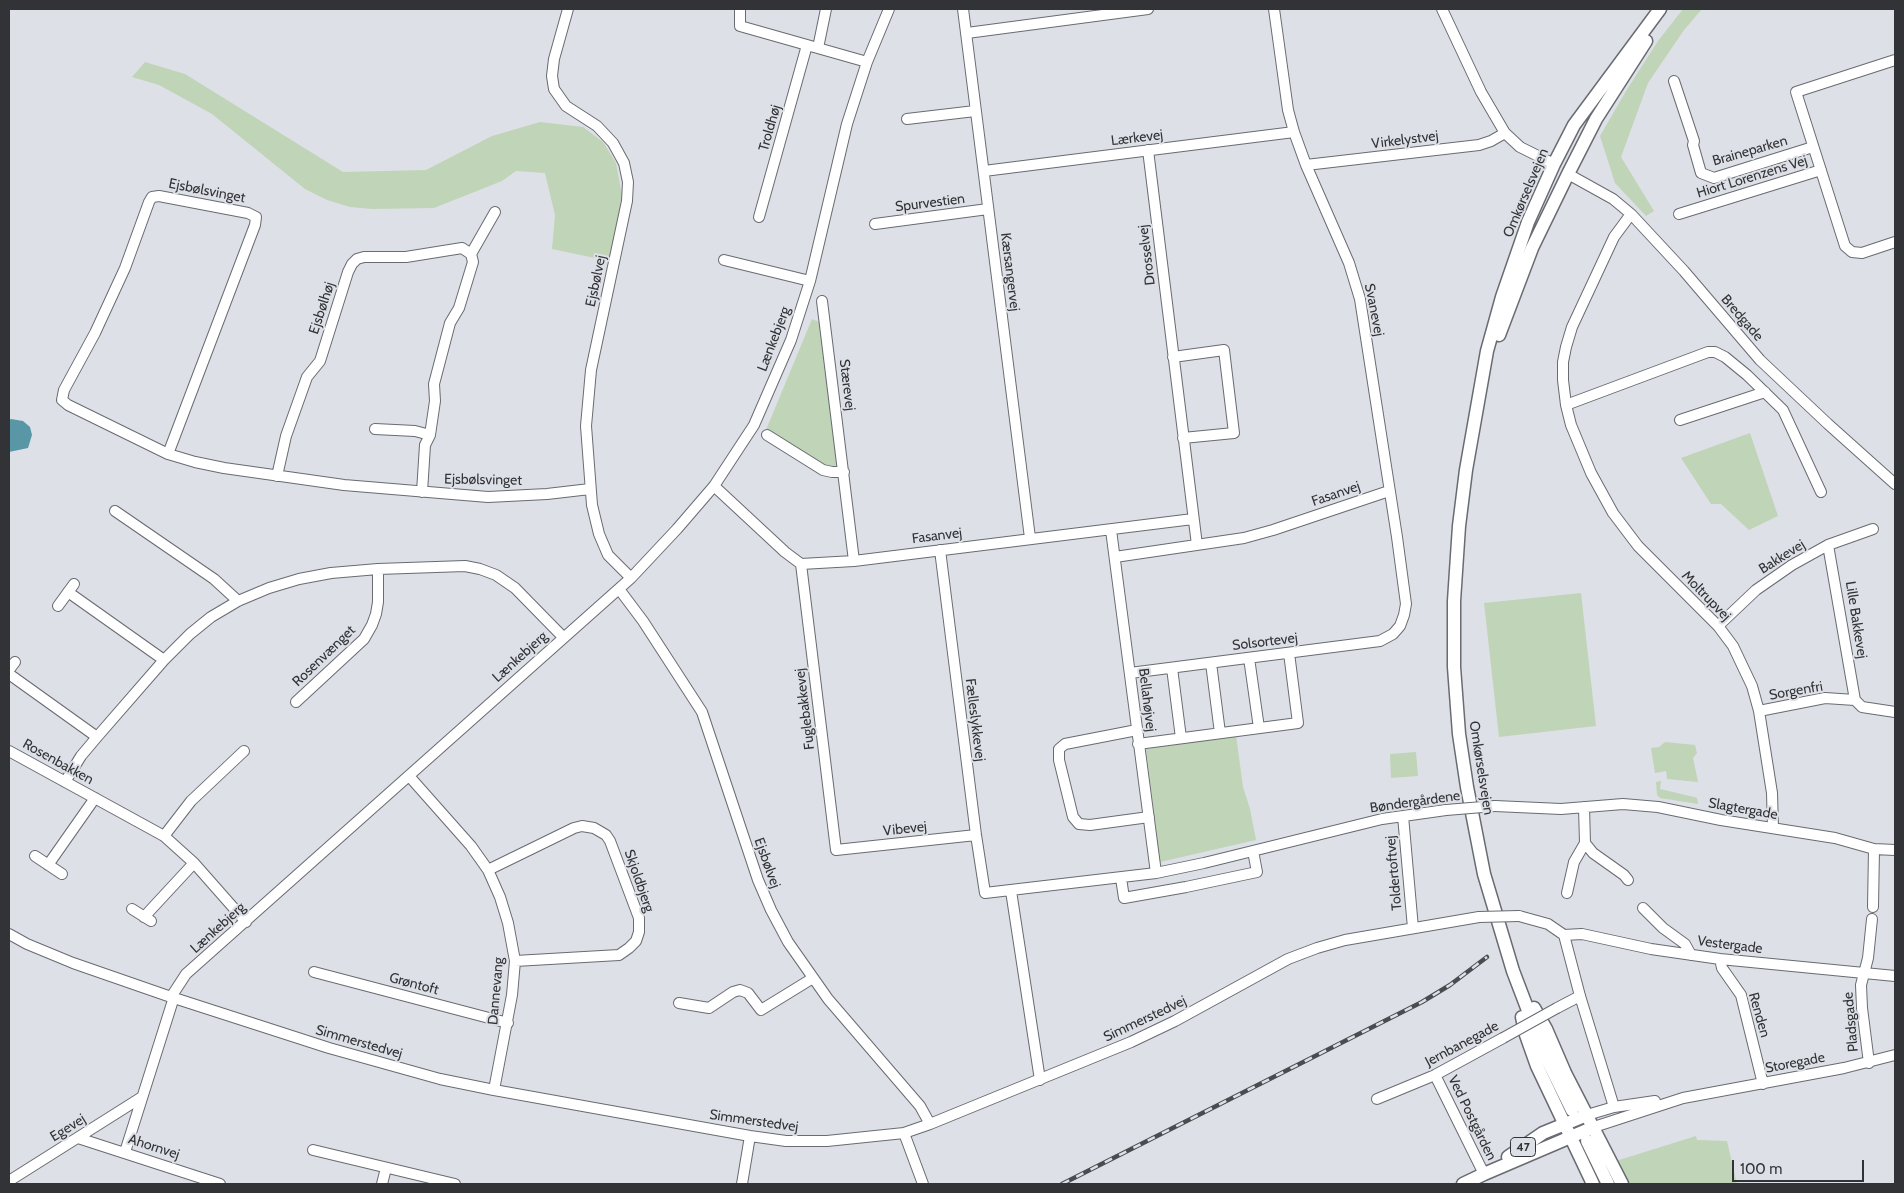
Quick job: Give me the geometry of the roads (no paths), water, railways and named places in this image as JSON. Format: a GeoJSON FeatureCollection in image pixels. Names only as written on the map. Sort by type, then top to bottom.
{"type":"FeatureCollection","features":[{"type":"Feature","properties":{"kind":"main road","name":"Omkørselsvejen"},"geometry":{"type":"LineString","coordinates":[[1572,1110],[1545,1056],[1513,972],[1480,855],[1459,734],[1455,676],[1454,601],[1459,526],[1466,470],[1487,351],[1502,297],[1528,222],[1574,125],[1660,9]]}},
{"type":"Feature","properties":{"kind":"main road","name":"Omkørselsvejen"},"geometry":{"type":"LineString","coordinates":[[1476,414],[1493,355],[1532,248],[1596,119],[1634,58],[1668,9]]}},
{"type":"Feature","properties":{"kind":"main road"},"geometry":{"type":"LineString","coordinates":[[1568,174],[1566,160],[1569,151],[1595,104],[1602,85]]}},
{"type":"Feature","properties":{"kind":"main road"},"geometry":{"type":"LineString","coordinates":[[1554,164],[1568,174]]}},
{"type":"Feature","properties":{"kind":"main road"},"geometry":{"type":"LineString","coordinates":[[1524,269],[1531,237],[1551,186],[1554,164]]}},
{"type":"Feature","properties":{"kind":"main road"},"geometry":{"type":"LineString","coordinates":[[1513,972],[1546,1028],[1565,1073],[1622,1184]]}},
{"type":"Feature","properties":{"kind":"main road"},"geometry":{"type":"LineString","coordinates":[[1513,972],[1526,1035],[1537,1066],[1593,1184]]}},
{"type":"Feature","properties":{"kind":"main road","name":"47"},"geometry":{"type":"LineString","coordinates":[[1464,1184],[1529,1154],[1566,1130],[1590,1121]]}},
{"type":"Feature","properties":{"kind":"main road","name":"47"},"geometry":{"type":"LineString","coordinates":[[1484,1174],[1543,1133],[1566,1130]]}},
{"type":"Feature","properties":{"kind":"main road"},"geometry":{"type":"LineString","coordinates":[[1587,1141],[1608,1184]]}},
{"type":"Feature","properties":{"kind":"street","name":"Ejsbølvej"},"geometry":{"type":"LineString","coordinates":[[568,9],[554,59],[552,76],[554,89],[566,106],[597,126],[613,143],[624,163],[628,182],[627,201],[591,370],[586,426],[590,489],[599,534],[608,555],[631,578]]}},
{"type":"Feature","properties":{"kind":"street"},"geometry":{"type":"LineString","coordinates":[[740,9],[740,26],[867,62]]}},
{"type":"Feature","properties":{"kind":"street"},"geometry":{"type":"LineString","coordinates":[[818,48],[826,9]]}},
{"type":"Feature","properties":{"kind":"street","name":"Lænkebjerg"},"geometry":{"type":"LineString","coordinates":[[173,997],[186,974],[631,578],[678,529],[714,486],[754,425],[791,340],[810,281],[847,124],[867,62],[888,9]]}},
{"type":"Feature","properties":{"kind":"street","name":"Kærsangervej"},"geometry":{"type":"LineString","coordinates":[[963,9],[1030,538]]}},
{"type":"Feature","properties":{"kind":"street"},"geometry":{"type":"LineString","coordinates":[[967,33],[1122,10],[1148,9]]}},
{"type":"Feature","properties":{"kind":"street","name":"Svanevej"},"geometry":{"type":"LineString","coordinates":[[1274,9],[1288,110],[1294,132],[1306,165],[1349,263],[1360,299],[1406,604],[1400,626]]}},
{"type":"Feature","properties":{"kind":"street"},"geometry":{"type":"LineString","coordinates":[[1442,9],[1481,92],[1505,133],[1520,147],[1554,164]]}},
{"type":"Feature","properties":{"kind":"street","name":"Troldhøj"},"geometry":{"type":"LineString","coordinates":[[759,217],[807,45]]}},
{"type":"Feature","properties":{"kind":"street"},"geometry":{"type":"LineString","coordinates":[[1821,170],[1796,92],[1895,60]]}},
{"type":"Feature","properties":{"kind":"street","name":"Braineparken"},"geometry":{"type":"LineString","coordinates":[[1674,81],[1694,141],[1693,145],[1701,173],[1714,178],[1814,147]]}},
{"type":"Feature","properties":{"kind":"street"},"geometry":{"type":"LineString","coordinates":[[907,119],[975,111]]}},
{"type":"Feature","properties":{"kind":"street","name":"Lærkevej"},"geometry":{"type":"LineString","coordinates":[[984,171],[1294,132]]}},
{"type":"Feature","properties":{"kind":"street","name":"Virkelystvej"},"geometry":{"type":"LineString","coordinates":[[1306,165],[1479,145],[1505,133]]}},
{"type":"Feature","properties":{"kind":"street","name":"Drosselvej"},"geometry":{"type":"LineString","coordinates":[[1148,150],[1197,545]]}},
{"type":"Feature","properties":{"kind":"street","name":"Hiort Lorenzens Vej"},"geometry":{"type":"LineString","coordinates":[[1679,214],[1821,170],[1845,246],[1852,252],[1862,253],[1895,242]]}},
{"type":"Feature","properties":{"kind":"street","name":"Bredgade"},"geometry":{"type":"LineString","coordinates":[[1568,174],[1613,199],[1631,214],[1684,271],[1760,360],[1895,484]]}},
{"type":"Feature","properties":{"kind":"street","name":"Ejsbølsvinget"},"geometry":{"type":"LineString","coordinates":[[168,454],[256,224],[256,217],[248,213],[159,196],[152,197],[149,202],[125,268],[95,333],[64,390],[62,400],[68,405],[168,454],[195,462],[277,476],[344,486],[488,496],[547,494],[590,489]]}},
{"type":"Feature","properties":{"kind":"street","name":"Spurvestien"},"geometry":{"type":"LineString","coordinates":[[875,224],[988,209]]}},
{"type":"Feature","properties":{"kind":"street"},"geometry":{"type":"LineString","coordinates":[[422,492],[425,445],[430,435],[436,401],[434,384],[450,323],[459,308],[473,262],[471,254],[495,212]]}},
{"type":"Feature","properties":{"kind":"street","name":"Moltrupvej"},"geometry":{"type":"LineString","coordinates":[[1631,214],[1614,237],[1572,327],[1566,347],[1563,380],[1571,426],[1591,473],[1613,513],[1638,546],[1718,626],[1742,665],[1752,686],[1759,711],[1772,793],[1773,828]]}},
{"type":"Feature","properties":{"kind":"street","name":"Ejsbølhøj"},"geometry":{"type":"LineString","coordinates":[[277,476],[286,436],[307,377],[320,361],[352,264],[364,257],[406,257],[455,248],[462,248],[471,254]]}},
{"type":"Feature","properties":{"kind":"street"},"geometry":{"type":"LineString","coordinates":[[724,260],[810,281]]}},
{"type":"Feature","properties":{"kind":"street","name":"Stærevej"},"geometry":{"type":"LineString","coordinates":[[822,301],[854,561]]}},
{"type":"Feature","properties":{"kind":"street"},"geometry":{"type":"LineString","coordinates":[[1173,357],[1224,350],[1234,432],[1183,438]]}},
{"type":"Feature","properties":{"kind":"street"},"geometry":{"type":"LineString","coordinates":[[1566,404],[1708,352],[1715,352],[1725,357],[1783,410],[1821,492]]}},
{"type":"Feature","properties":{"kind":"street"},"geometry":{"type":"LineString","coordinates":[[1680,420],[1765,392]]}},
{"type":"Feature","properties":{"kind":"street"},"geometry":{"type":"LineString","coordinates":[[374,429],[415,431],[430,435]]}},
{"type":"Feature","properties":{"kind":"street"},"geometry":{"type":"LineString","coordinates":[[767,435],[823,470],[844,472]]}},
{"type":"Feature","properties":{"kind":"street"},"geometry":{"type":"LineString","coordinates":[[714,486],[785,552],[801,564]]}},
{"type":"Feature","properties":{"kind":"street","name":"Fasanvej"},"geometry":{"type":"LineString","coordinates":[[1115,557],[1244,538],[1389,491]]}},
{"type":"Feature","properties":{"kind":"street"},"geometry":{"type":"LineString","coordinates":[[115,510],[214,579],[238,602]]}},
{"type":"Feature","properties":{"kind":"street","name":"Fasanvej"},"geometry":{"type":"LineString","coordinates":[[801,564],[854,561],[1193,519]]}},
{"type":"Feature","properties":{"kind":"street","name":"Bakkevej"},"geometry":{"type":"LineString","coordinates":[[1718,626],[1756,590],[1792,565],[1828,545],[1873,529]]}},
{"type":"Feature","properties":{"kind":"street","name":"Bellahøjvej"},"geometry":{"type":"LineString","coordinates":[[1111,530],[1156,873]]}},
{"type":"Feature","properties":{"kind":"street","name":"Lille Bakkevej"},"geometry":{"type":"LineString","coordinates":[[1828,545],[1855,700]]}},
{"type":"Feature","properties":{"kind":"street","name":"Fælleslykkevej"},"geometry":{"type":"LineString","coordinates":[[940,550],[976,836],[985,893]]}},
{"type":"Feature","properties":{"kind":"street","name":"Fuglebakkevej"},"geometry":{"type":"LineString","coordinates":[[801,564],[836,850]]}},
{"type":"Feature","properties":{"kind":"street"},"geometry":{"type":"LineString","coordinates":[[65,782],[81,756],[97,737],[164,660],[190,634],[211,617],[238,602],[269,588],[299,578],[378,569],[465,566],[480,569],[496,574],[515,588],[563,637]]}},
{"type":"Feature","properties":{"kind":"street","name":"Rosenvænget"},"geometry":{"type":"LineString","coordinates":[[296,702],[364,639],[376,614],[378,569]]}},
{"type":"Feature","properties":{"kind":"street"},"geometry":{"type":"LineString","coordinates":[[58,606],[71,588],[164,660]]}},
{"type":"Feature","properties":{"kind":"street","name":"Ejsbølvej"},"geometry":{"type":"LineString","coordinates":[[619,589],[702,712],[758,880],[788,942],[828,999],[920,1106],[930,1124]]}},
{"type":"Feature","properties":{"kind":"street","name":"Solsortevej"},"geometry":{"type":"LineString","coordinates":[[1130,673],[1380,641],[1393,634],[1400,626]]}},
{"type":"Feature","properties":{"kind":"street"},"geometry":{"type":"LineString","coordinates":[[1138,744],[1298,723],[1289,653]]}},
{"type":"Feature","properties":{"kind":"street"},"geometry":{"type":"LineString","coordinates":[[1249,658],[1259,728]]}},
{"type":"Feature","properties":{"kind":"street"},"geometry":{"type":"LineString","coordinates":[[15,662],[9,672],[97,737]]}},
{"type":"Feature","properties":{"kind":"street"},"geometry":{"type":"LineString","coordinates":[[1211,662],[1220,733]]}},
{"type":"Feature","properties":{"kind":"street"},"geometry":{"type":"LineString","coordinates":[[1172,668],[1181,738]]}},
{"type":"Feature","properties":{"kind":"street","name":"Sorgenfri"},"geometry":{"type":"LineString","coordinates":[[1759,711],[1824,698],[1855,700],[1862,706],[1895,712]]}},
{"type":"Feature","properties":{"kind":"street"},"geometry":{"type":"LineString","coordinates":[[1137,730],[1065,744],[1058,749],[1059,760],[1073,817],[1078,824],[1090,825],[1148,817]]}},
{"type":"Feature","properties":{"kind":"street","name":"Rosenbakken"},"geometry":{"type":"LineString","coordinates":[[9,751],[164,836],[194,863],[246,922]]}},
{"type":"Feature","properties":{"kind":"street"},"geometry":{"type":"LineString","coordinates":[[164,836],[191,801],[244,751]]}},
{"type":"Feature","properties":{"kind":"street","name":"Dannevang"},"geometry":{"type":"LineString","coordinates":[[409,776],[471,846],[488,870],[500,897],[508,923],[514,962],[508,1023],[494,1090]]}},
{"type":"Feature","properties":{"kind":"street","name":"Rosenbakken"},"geometry":{"type":"LineString","coordinates":[[48,865],[94,798]]}},
{"type":"Feature","properties":{"kind":"street","name":"Slagtergade"},"geometry":{"type":"LineString","coordinates":[[1584,807],[1623,804],[1658,807],[1834,838],[1874,849],[1895,850]]}},
{"type":"Feature","properties":{"kind":"street","name":"Bøndergårdene"},"geometry":{"type":"LineString","coordinates":[[985,893],[1156,873],[1403,816],[1495,806],[1561,809],[1584,807]]}},
{"type":"Feature","properties":{"kind":"street"},"geometry":{"type":"LineString","coordinates":[[1567,893],[1574,862],[1584,843],[1584,807]]}},
{"type":"Feature","properties":{"kind":"street","name":"Toldertoftvej"},"geometry":{"type":"LineString","coordinates":[[1403,816],[1413,928]]}},
{"type":"Feature","properties":{"kind":"street","name":"Skjoldbjerg"},"geometry":{"type":"LineString","coordinates":[[488,870],[574,828],[582,826],[594,828],[606,835],[610,841],[639,918],[639,932],[636,941],[630,948],[619,955],[514,962]]}},
{"type":"Feature","properties":{"kind":"street","name":"Vibevej"},"geometry":{"type":"LineString","coordinates":[[836,850],[976,836]]}},
{"type":"Feature","properties":{"kind":"street"},"geometry":{"type":"LineString","coordinates":[[1584,843],[1628,880]]}},
{"type":"Feature","properties":{"kind":"street"},"geometry":{"type":"LineString","coordinates":[[1873,907],[1874,849]]}},
{"type":"Feature","properties":{"kind":"street"},"geometry":{"type":"LineString","coordinates":[[1121,878],[1124,898],[1186,887],[1258,872],[1253,851]]}},
{"type":"Feature","properties":{"kind":"street"},"geometry":{"type":"LineString","coordinates":[[35,856],[62,874]]}},
{"type":"Feature","properties":{"kind":"street"},"geometry":{"type":"LineString","coordinates":[[132,909],[148,919],[194,863]]}},
{"type":"Feature","properties":{"kind":"street"},"geometry":{"type":"LineString","coordinates":[[1011,891],[1040,1080]]}},
{"type":"Feature","properties":{"kind":"street"},"geometry":{"type":"LineString","coordinates":[[1643,908],[1664,928],[1685,944],[1691,955]]}},
{"type":"Feature","properties":{"kind":"street","name":"Simmerstedvej"},"geometry":{"type":"LineString","coordinates":[[9,934],[27,944],[73,963],[173,997],[329,1048],[440,1079],[750,1136],[786,1141],[827,1142],[904,1133],[930,1124],[1132,1042],[1175,1021],[1291,958],[1345,940],[1478,917],[1519,916],[1540,921],[1556,928],[1564,935]]}},
{"type":"Feature","properties":{"kind":"street","name":"Pladsgade"},"geometry":{"type":"LineString","coordinates":[[1869,1063],[1861,985],[1872,919]]}},
{"type":"Feature","properties":{"kind":"street","name":"Vestergade"},"geometry":{"type":"LineString","coordinates":[[1564,935],[1582,934],[1651,949],[1720,959],[1895,976]]}},
{"type":"Feature","properties":{"kind":"street"},"geometry":{"type":"LineString","coordinates":[[1564,935],[1580,996],[1614,1107]]}},
{"type":"Feature","properties":{"kind":"street","name":"Renden"},"geometry":{"type":"LineString","coordinates":[[1720,959],[1722,968],[1741,995],[1763,1084]]}},
{"type":"Feature","properties":{"kind":"street","name":"Grøntoft"},"geometry":{"type":"LineString","coordinates":[[314,972],[508,1023]]}},
{"type":"Feature","properties":{"kind":"street"},"geometry":{"type":"LineString","coordinates":[[679,1003],[709,1008],[733,992],[740,990],[748,993],[761,1010],[812,978]]}},
{"type":"Feature","properties":{"kind":"street","name":"Jernbanegade"},"geometry":{"type":"LineString","coordinates":[[1377,1100],[1435,1075],[1580,996]]}},
{"type":"Feature","properties":{"kind":"street"},"geometry":{"type":"LineString","coordinates":[[125,1152],[173,997]]}},
{"type":"Feature","properties":{"kind":"street","name":"Storegade"},"geometry":{"type":"LineString","coordinates":[[1590,1121],[1614,1107],[1763,1084],[1869,1063],[1895,1055]]}},
{"type":"Feature","properties":{"kind":"street","name":"Ved Postgården"},"geometry":{"type":"LineString","coordinates":[[1435,1075],[1484,1174]]}},
{"type":"Feature","properties":{"kind":"street","name":"Storegade"},"geometry":{"type":"LineString","coordinates":[[1590,1121],[1636,1112],[1699,1094]]}},
{"type":"Feature","properties":{"kind":"street","name":"Egevej"},"geometry":{"type":"LineString","coordinates":[[9,1181],[142,1097]]}},
{"type":"Feature","properties":{"kind":"street"},"geometry":{"type":"LineString","coordinates":[[1590,1121],[1654,1101]]}},
{"type":"Feature","properties":{"kind":"street"},"geometry":{"type":"LineString","coordinates":[[904,1133],[924,1184]]}},
{"type":"Feature","properties":{"kind":"street"},"geometry":{"type":"LineString","coordinates":[[742,1184],[750,1136]]}},
{"type":"Feature","properties":{"kind":"street","name":"Ahornvej"},"geometry":{"type":"LineString","coordinates":[[78,1138],[220,1184]]}},
{"type":"Feature","properties":{"kind":"street"},"geometry":{"type":"LineString","coordinates":[[313,1150],[455,1184]]}},
{"type":"Feature","properties":{"kind":"street"},"geometry":{"type":"LineString","coordinates":[[382,1184],[386,1168]]}},
{"type":"Feature","properties":{"kind":"water"},"geometry":{"type":"Polygon","coordinates":[[[9,420],[23,421],[30,427],[32,435],[28,448],[9,452],[9,420]]]}},
{"type":"Feature","properties":{"kind":"railway"},"geometry":{"type":"LineString","coordinates":[[1062,1184],[1422,1002],[1450,985],[1487,957]]}}]}
